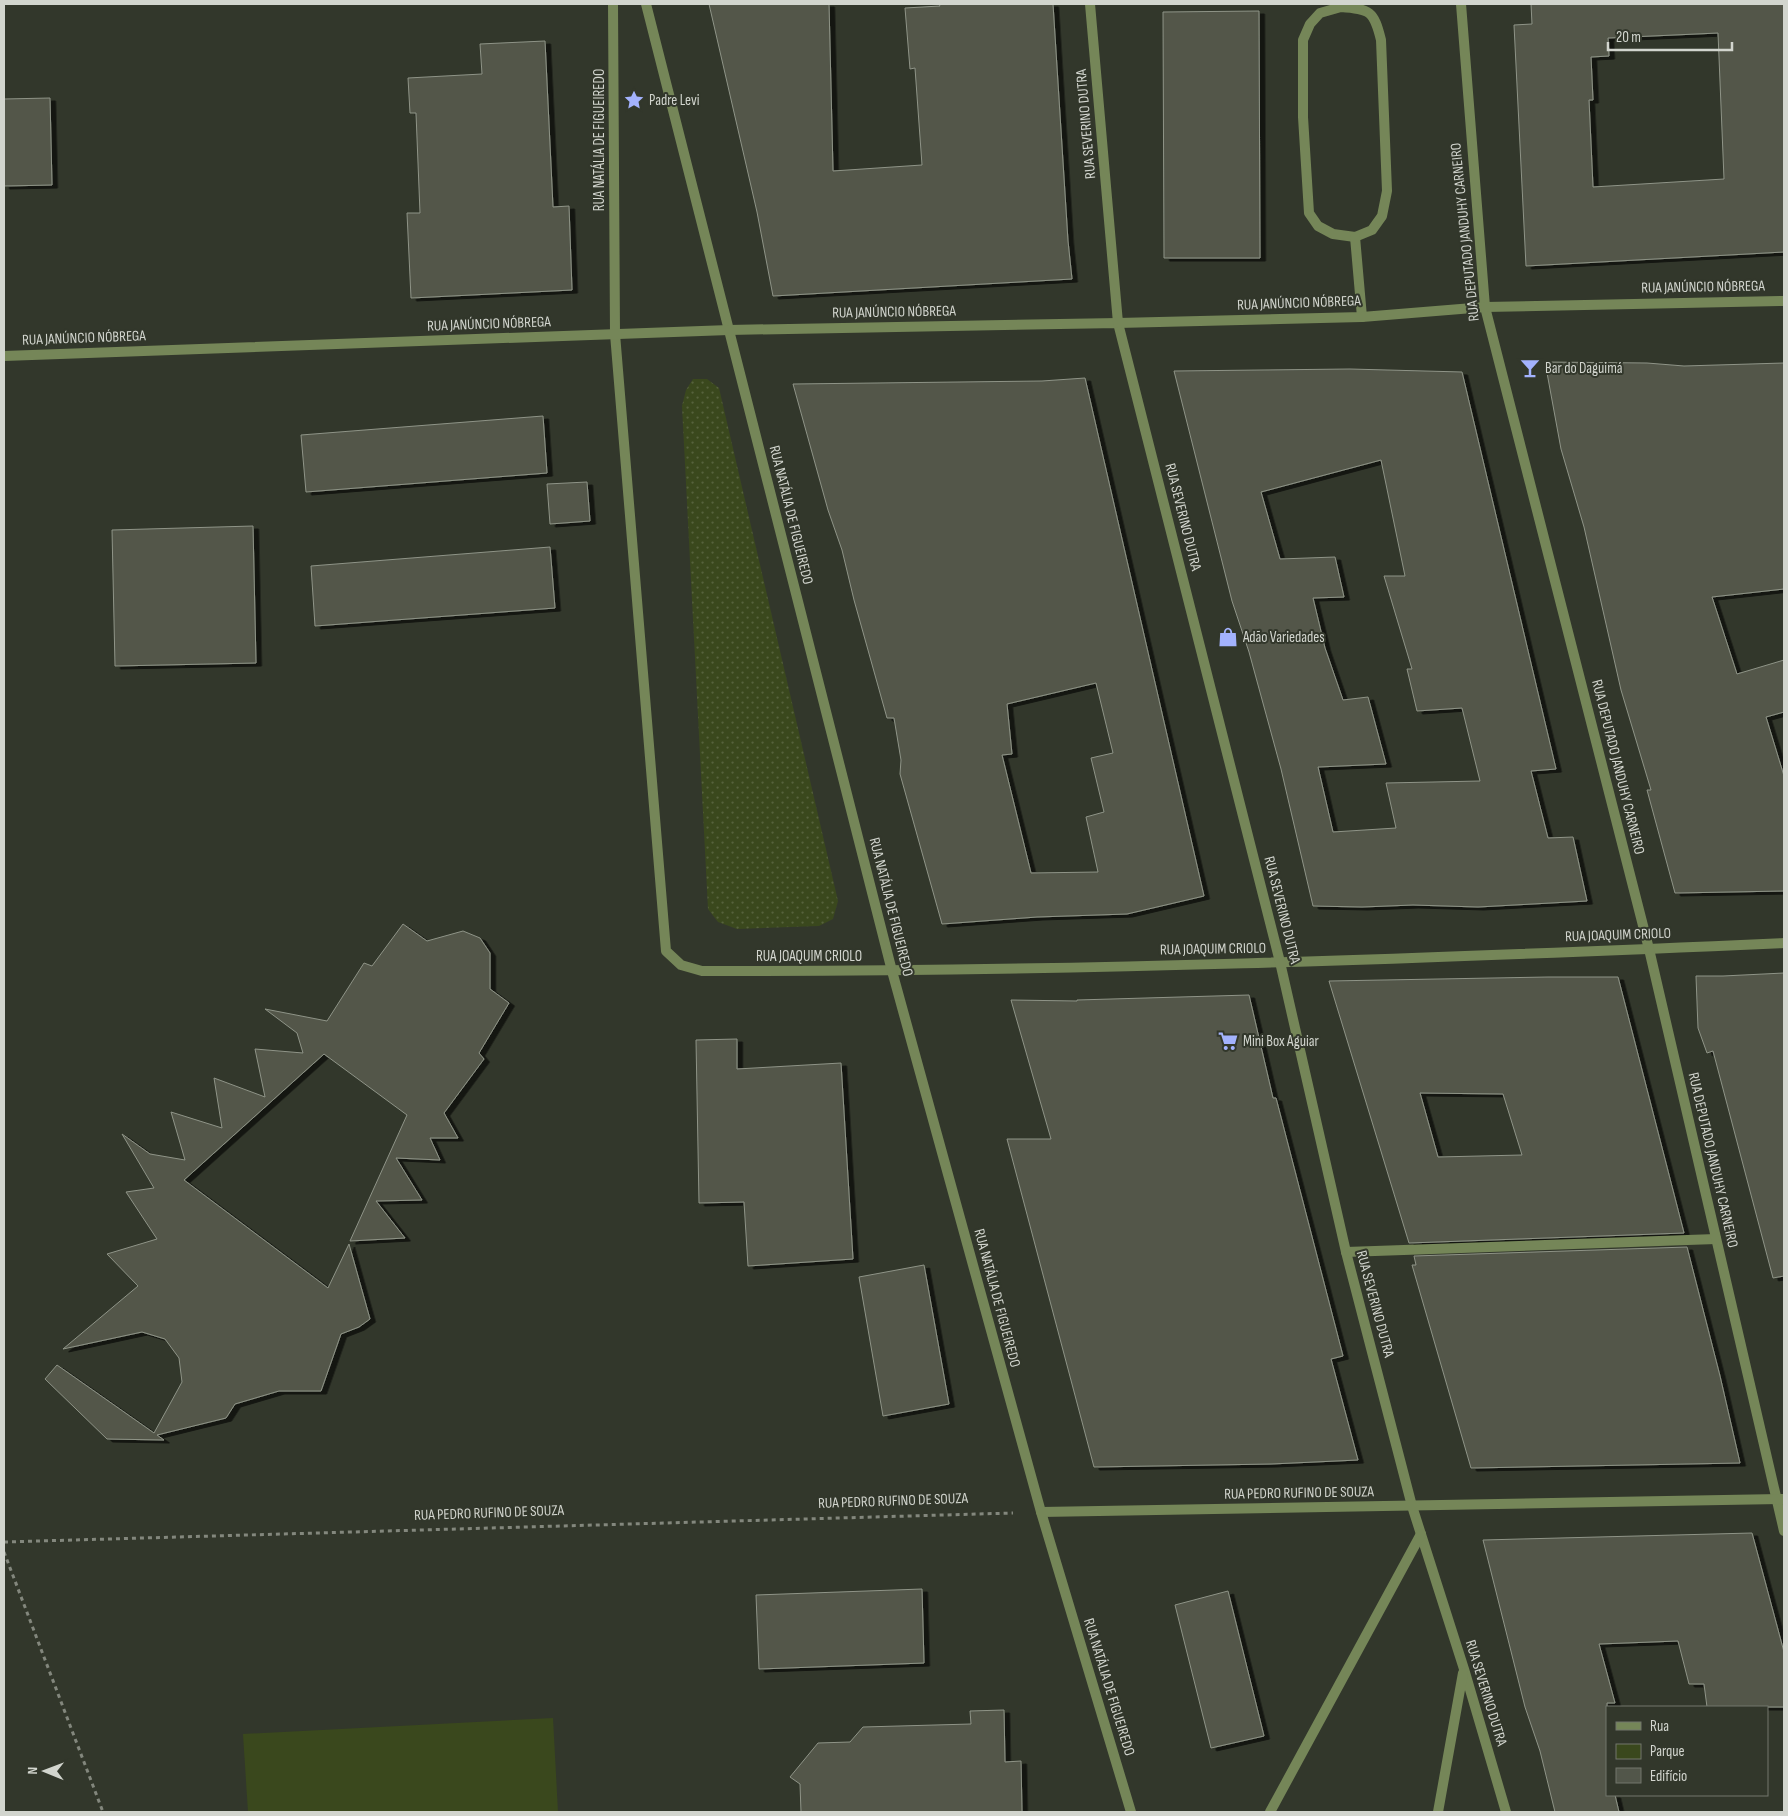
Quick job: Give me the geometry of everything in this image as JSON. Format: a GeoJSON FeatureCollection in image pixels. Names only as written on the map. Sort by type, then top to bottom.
{"type":"FeatureCollection","features":[{"type":"Feature","properties":{"kind":"street","name":"RUA NATÁLIA DE FIGUEIREDO"},"geometry":{"type":"LineString","coordinates":[[613,4],[615,334],[666,951],[681,965],[702,971]]}},
{"type":"Feature","properties":{"kind":"street","name":"RUA NATÁLIA DE FIGUEIREDO"},"geometry":{"type":"LineString","coordinates":[[646,4],[892,971],[1041,1512],[1131,1812]]}},
{"type":"Feature","properties":{"kind":"street","name":"RUA SEVERINO DUTRA"},"geometry":{"type":"LineString","coordinates":[[1090,4],[1118,323],[1280,962],[1346,1252],[1412,1506],[1464,1669],[1506,1812]]}},
{"type":"Feature","properties":{"kind":"street","name":"RUA DEPUTADO JANDUHY CARNEIRO"},"geometry":{"type":"LineString","coordinates":[[1461,4],[1485,307],[1649,949],[1716,1239],[1780,1499],[1784,1531]]}},
{"type":"Feature","properties":{"kind":"street"},"geometry":{"type":"LineString","coordinates":[[1341,6],[1363,8],[1376,20],[1381,40],[1387,191],[1382,216],[1372,230],[1354,237],[1333,234],[1318,226],[1309,213],[1304,126],[1303,40],[1310,24],[1320,13],[1341,6]]}},
{"type":"Feature","properties":{"kind":"street"},"geometry":{"type":"LineString","coordinates":[[1354,237],[1362,317]]}},
{"type":"Feature","properties":{"kind":"street","name":"RUA JANÚNCIO NÓBREGA"},"geometry":{"type":"LineString","coordinates":[[4,356],[728,330],[1362,317],[1485,307],[1784,301]]}},
{"type":"Feature","properties":{"kind":"street","name":"RUA JOAQUIM CRIOLO"},"geometry":{"type":"LineString","coordinates":[[702,971],[892,971],[1280,962],[1784,943]]}},
{"type":"Feature","properties":{"kind":"street"},"geometry":{"type":"LineString","coordinates":[[1346,1252],[1716,1239]]}},
{"type":"Feature","properties":{"kind":"street","name":"RUA PEDRO RUFINO DE SOUZA"},"geometry":{"type":"LineString","coordinates":[[1041,1512],[1780,1499]]}},
{"type":"Feature","properties":{"kind":"street"},"geometry":{"type":"LineString","coordinates":[[1270,1812],[1421,1534]]}},
{"type":"Feature","properties":{"kind":"street"},"geometry":{"type":"LineString","coordinates":[[1438,1812],[1464,1669]]}},
{"type":"Feature","properties":{"kind":"path","name":"RUA PEDRO RUFINO DE SOUZA"},"geometry":{"type":"LineString","coordinates":[[4,1542],[1041,1512]]}},
{"type":"Feature","properties":{"kind":"path"},"geometry":{"type":"LineString","coordinates":[[4,1552],[103,1812]]}},
{"type":"Feature","properties":{"kind":"green space"},"geometry":{"type":"Polygon","coordinates":[[[693,379],[707,379],[719,388],[838,901],[833,919],[819,926],[737,929],[718,922],[708,909],[682,406],[686,390],[693,379]]]}},
{"type":"Feature","properties":{"kind":"green space"},"geometry":{"type":"Polygon","coordinates":[[[553,1718],[558,1812],[248,1812],[243,1734],[553,1718]]]}},
{"type":"Feature","properties":{"kind":"building"},"geometry":{"type":"Polygon","coordinates":[[[709,4],[829,4],[833,171],[922,165],[915,68],[910,69],[905,8],[940,6],[939,4],[1053,4],[1072,279],[773,296],[757,212],[709,4]]]}},
{"type":"Feature","properties":{"kind":"building"},"geometry":{"type":"Polygon","coordinates":[[[1531,4],[1784,4],[1784,252],[1526,266],[1514,25],[1532,24],[1531,4]],[[1718,33],[1608,38],[1609,56],[1591,57],[1593,100],[1589,100],[1593,187],[1724,179],[1718,33]]]}},
{"type":"Feature","properties":{"kind":"building"},"geometry":{"type":"Polygon","coordinates":[[[1259,11],[1260,258],[1164,258],[1163,12],[1259,11]]]}},
{"type":"Feature","properties":{"kind":"building"},"geometry":{"type":"Polygon","coordinates":[[[545,41],[553,207],[569,206],[572,290],[411,298],[407,213],[420,213],[416,113],[410,113],[408,78],[482,74],[480,44],[545,41]]]}},
{"type":"Feature","properties":{"kind":"building"},"geometry":{"type":"Polygon","coordinates":[[[50,98],[52,185],[4,186],[4,99],[50,98]]]}},
{"type":"Feature","properties":{"kind":"building"},"geometry":{"type":"Polygon","coordinates":[[[1545,362],[1647,363],[1684,366],[1784,363],[1784,589],[1712,597],[1737,674],[1784,660],[1784,712],[1766,717],[1784,776],[1784,891],[1675,893],[1647,790],[1651,790],[1621,690],[1584,527],[1561,449],[1545,362]]]}},
{"type":"Feature","properties":{"kind":"building"},"geometry":{"type":"Polygon","coordinates":[[[1350,369],[1462,372],[1556,769],[1531,771],[1548,838],[1573,837],[1587,901],[1478,907],[1413,905],[1313,906],[1281,769],[1249,652],[1232,601],[1174,371],[1350,369]],[[1381,460],[1261,492],[1280,559],[1335,557],[1344,597],[1313,598],[1325,648],[1343,700],[1368,697],[1386,764],[1318,767],[1333,832],[1396,828],[1386,783],[1480,781],[1462,708],[1417,711],[1407,669],[1412,669],[1384,576],[1405,576],[1381,460]]]}},
{"type":"Feature","properties":{"kind":"building"},"geometry":{"type":"Polygon","coordinates":[[[1085,378],[1204,896],[1127,914],[1037,917],[942,924],[900,774],[901,760],[894,718],[887,718],[842,550],[828,510],[793,384],[1042,381],[1085,378]],[[1096,683],[1007,704],[1012,754],[1002,755],[1031,873],[1098,872],[1086,817],[1104,812],[1091,758],[1113,753],[1096,683]]]}},
{"type":"Feature","properties":{"kind":"building"},"geometry":{"type":"Polygon","coordinates":[[[543,416],[547,473],[306,492],[301,435],[543,416]]]}},
{"type":"Feature","properties":{"kind":"building"},"geometry":{"type":"Polygon","coordinates":[[[587,482],[590,521],[550,524],[547,484],[587,482]]]}},
{"type":"Feature","properties":{"kind":"building"},"geometry":{"type":"Polygon","coordinates":[[[253,526],[256,663],[115,666],[112,530],[253,526]]]}},
{"type":"Feature","properties":{"kind":"building"},"geometry":{"type":"Polygon","coordinates":[[[550,547],[555,608],[315,626],[311,566],[550,547]]]}},
{"type":"Feature","properties":{"kind":"building"},"geometry":{"type":"Polygon","coordinates":[[[403,924],[427,941],[463,931],[480,938],[490,953],[490,989],[509,1003],[479,1053],[484,1059],[444,1113],[458,1138],[430,1138],[440,1160],[396,1158],[422,1200],[376,1201],[405,1238],[350,1241],[407,1115],[324,1054],[184,1180],[328,1288],[349,1244],[370,1319],[359,1327],[341,1334],[321,1391],[279,1391],[235,1404],[226,1418],[157,1435],[164,1440],[107,1439],[45,1379],[57,1365],[154,1433],[182,1382],[179,1358],[165,1339],[142,1332],[63,1349],[138,1286],[107,1254],[157,1239],[126,1192],[154,1188],[122,1134],[150,1154],[185,1160],[171,1112],[222,1128],[214,1078],[265,1097],[255,1049],[303,1053],[297,1033],[265,1009],[327,1021],[364,963],[372,966],[403,924]]]}},
{"type":"Feature","properties":{"kind":"building"},"geometry":{"type":"Polygon","coordinates":[[[1784,973],[1784,1276],[1773,1278],[1713,1051],[1707,1053],[1698,1028],[1696,976],[1784,973]]]}},
{"type":"Feature","properties":{"kind":"building"},"geometry":{"type":"Polygon","coordinates":[[[1618,977],[1684,1233],[1409,1243],[1329,981],[1618,977]],[[1420,1093],[1438,1157],[1522,1155],[1503,1094],[1420,1093]]]}},
{"type":"Feature","properties":{"kind":"building"},"geometry":{"type":"Polygon","coordinates":[[[1249,995],[1273,1098],[1276,1098],[1343,1356],[1331,1359],[1358,1460],[1271,1464],[1094,1467],[1007,1139],[1051,1139],[1011,1000],[1077,1001],[1249,995]]]}},
{"type":"Feature","properties":{"kind":"building"},"geometry":{"type":"Polygon","coordinates":[[[737,1039],[737,1069],[841,1063],[853,1259],[748,1266],[744,1202],[699,1203],[696,1040],[737,1039]]]}},
{"type":"Feature","properties":{"kind":"building"},"geometry":{"type":"Polygon","coordinates":[[[1687,1247],[1740,1463],[1471,1468],[1412,1265],[1416,1265],[1414,1256],[1687,1247]]]}},
{"type":"Feature","properties":{"kind":"building"},"geometry":{"type":"Polygon","coordinates":[[[924,1265],[949,1404],[883,1416],[859,1277],[924,1265]]]}},
{"type":"Feature","properties":{"kind":"building"},"geometry":{"type":"Polygon","coordinates":[[[1752,1533],[1784,1652],[1784,1707],[1707,1706],[1704,1684],[1689,1684],[1678,1641],[1599,1644],[1615,1703],[1607,1703],[1606,1706],[1606,1796],[1615,1796],[1619,1812],[1555,1812],[1540,1751],[1525,1707],[1483,1540],[1752,1533]]]}},
{"type":"Feature","properties":{"kind":"building"},"geometry":{"type":"Polygon","coordinates":[[[922,1589],[924,1663],[759,1669],[756,1595],[922,1589]]]}},
{"type":"Feature","properties":{"kind":"building"},"geometry":{"type":"Polygon","coordinates":[[[1228,1591],[1264,1736],[1211,1748],[1175,1605],[1228,1591]]]}},
{"type":"Feature","properties":{"kind":"building"},"geometry":{"type":"Polygon","coordinates":[[[1004,1710],[1005,1762],[1021,1761],[1022,1812],[801,1812],[800,1784],[790,1777],[818,1743],[850,1742],[863,1727],[971,1724],[970,1711],[1004,1710]]]}},
{"type":"Feature","properties":{"kind":"place","name":"Padre Levi"},"geometry":{"type":"Point","coordinates":[634,100]}},
{"type":"Feature","properties":{"kind":"place","name":"Bar do Daguimá"},"geometry":{"type":"Point","coordinates":[1530,368]}},
{"type":"Feature","properties":{"kind":"place","name":"Adão Variedades"},"geometry":{"type":"Point","coordinates":[1228,637]}},
{"type":"Feature","properties":{"kind":"place","name":"Mini Box Aguiar"},"geometry":{"type":"Point","coordinates":[1228,1041]}}]}
